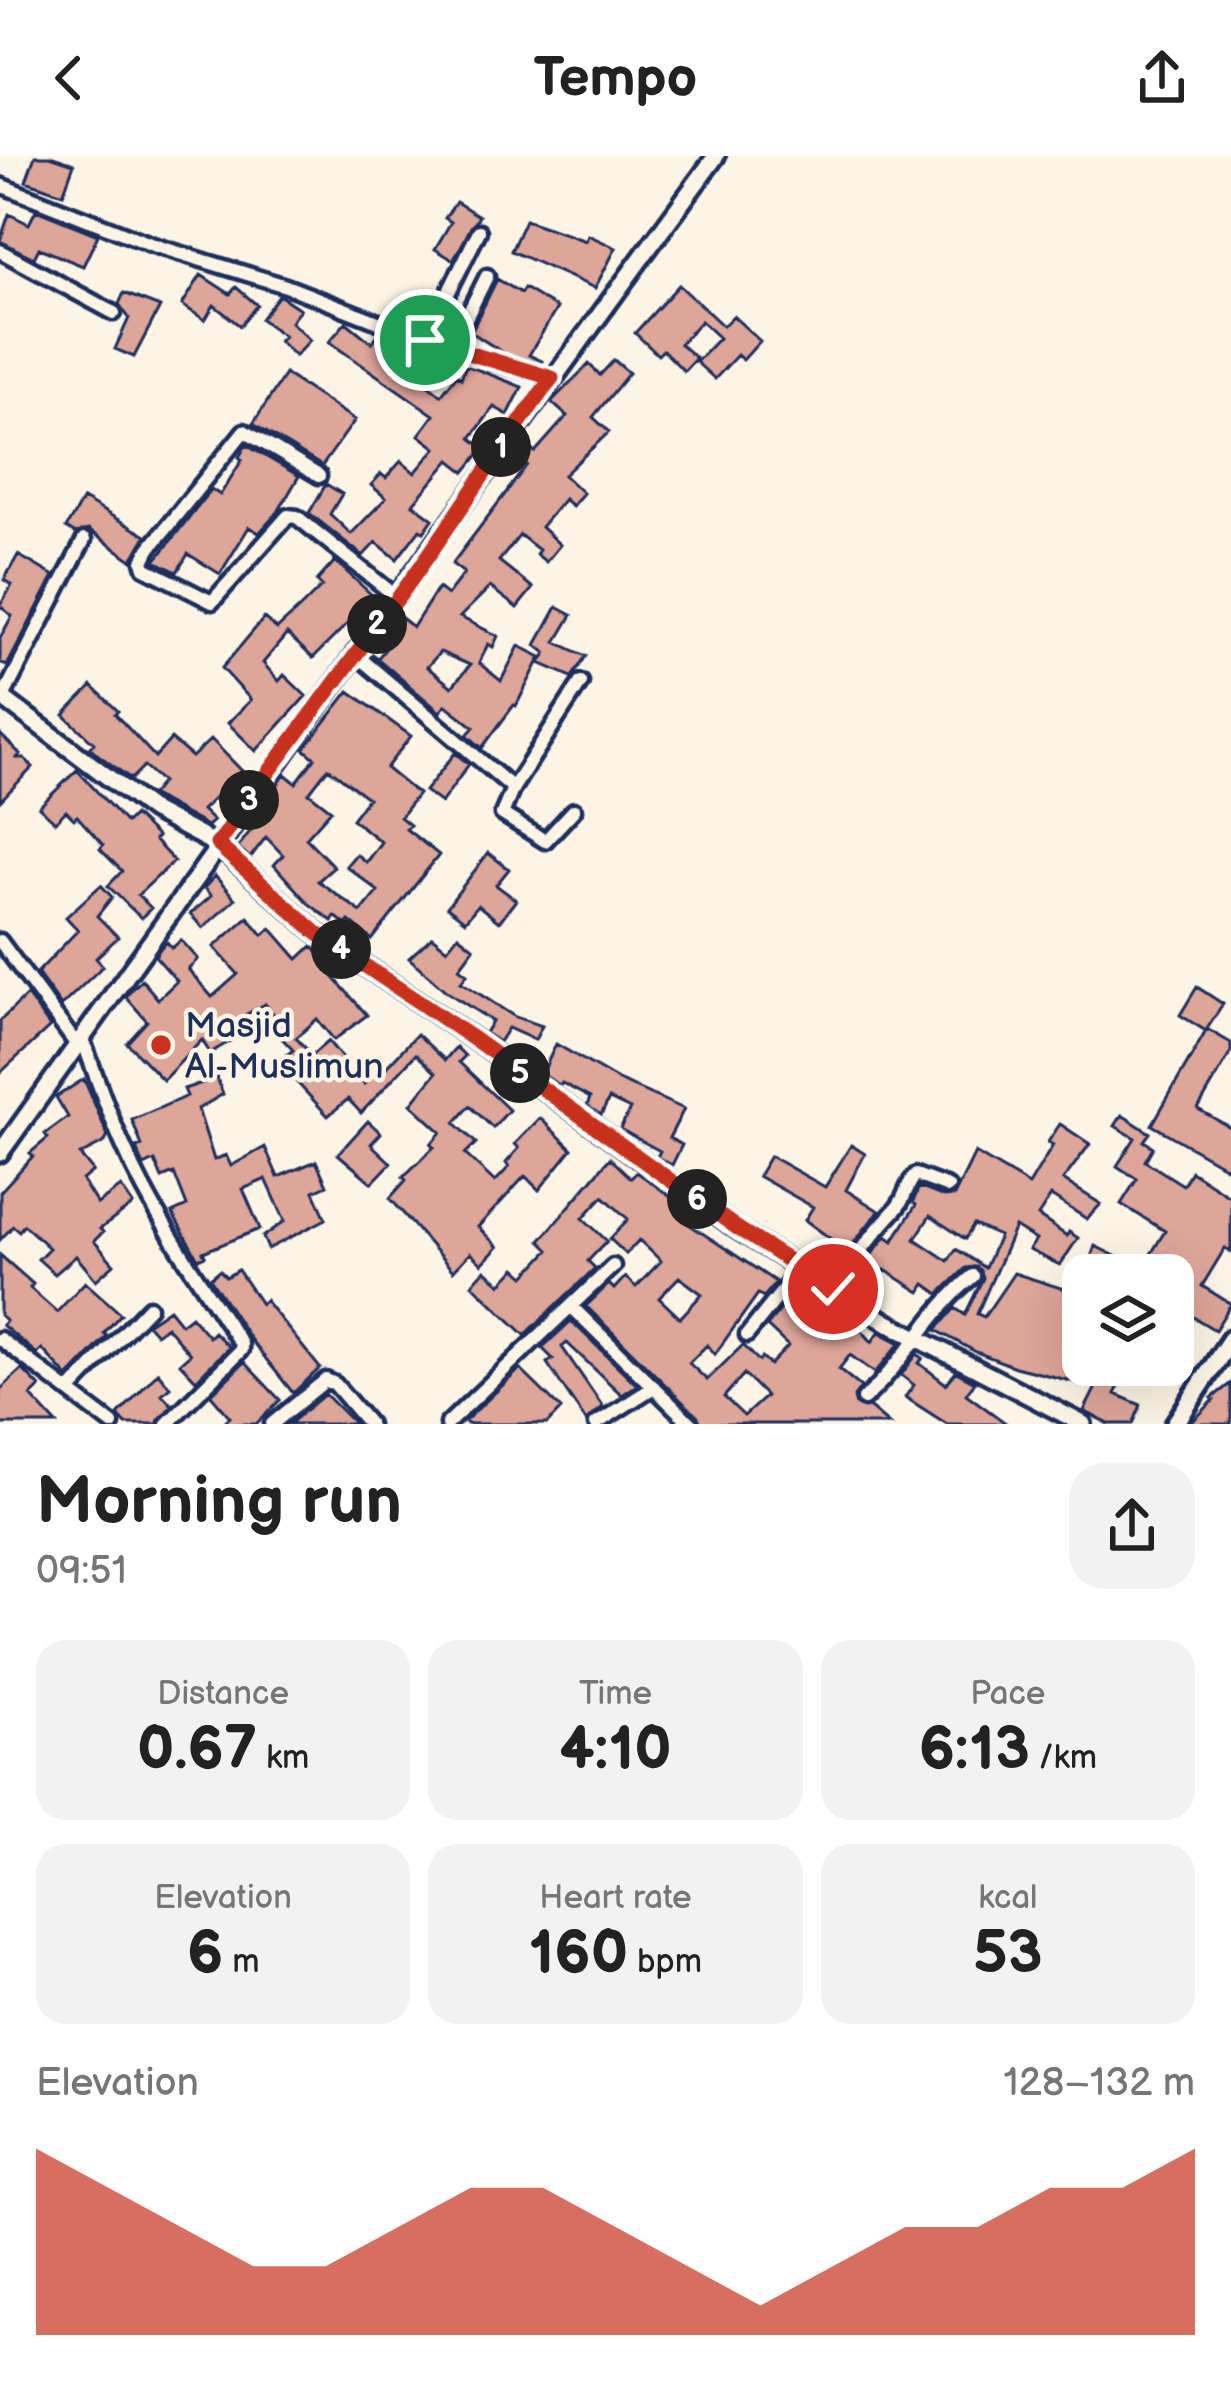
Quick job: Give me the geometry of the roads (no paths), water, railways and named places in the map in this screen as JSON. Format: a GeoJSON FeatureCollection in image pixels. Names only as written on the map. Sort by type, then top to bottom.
{"type":"FeatureCollection","features":[{"type":"Feature","properties":{"kind":"main road"},"geometry":{"type":"LineString","coordinates":[[1175,1424],[1231,1339]]}},
{"type":"Feature","properties":{"kind":"street"},"geometry":{"type":"LineString","coordinates":[[0,1153],[353,653],[398,598],[482,472],[716,156]]}},
{"type":"Feature","properties":{"kind":"street"},"geometry":{"type":"LineString","coordinates":[[0,185],[153,245],[286,286],[450,350],[552,378]]}},
{"type":"Feature","properties":{"kind":"street"},"geometry":{"type":"LineString","coordinates":[[425,340],[479,231]]}},
{"type":"Feature","properties":{"kind":"street"},"geometry":{"type":"LineString","coordinates":[[0,251],[114,313]]}},
{"type":"Feature","properties":{"kind":"street"},"geometry":{"type":"LineString","coordinates":[[450,350],[487,276]]}},
{"type":"Feature","properties":{"kind":"street"},"geometry":{"type":"LineString","coordinates":[[319,476],[244,431],[149,549],[145,568],[212,602],[288,516],[297,517],[398,598]]}},
{"type":"Feature","properties":{"kind":"street"},"geometry":{"type":"LineString","coordinates":[[84,540],[2,697],[153,811],[217,844],[318,934],[800,1269],[888,1323],[1084,1424]]}},
{"type":"Feature","properties":{"kind":"street"},"geometry":{"type":"LineString","coordinates":[[353,653],[513,788]]}},
{"type":"Feature","properties":{"kind":"street"},"geometry":{"type":"LineString","coordinates":[[574,810],[551,837],[538,841],[502,814],[513,788],[581,682]]}},
{"type":"Feature","properties":{"kind":"street"},"geometry":{"type":"LineString","coordinates":[[0,940],[80,1042],[140,1181],[207,1297],[242,1344],[167,1424]]}},
{"type":"Feature","properties":{"kind":"street"},"geometry":{"type":"LineString","coordinates":[[833,1289],[879,1223],[901,1203],[910,1179],[916,1174],[948,1187]]}},
{"type":"Feature","properties":{"kind":"street"},"geometry":{"type":"LineString","coordinates":[[446,1424],[613,1266]]}},
{"type":"Feature","properties":{"kind":"street"},"geometry":{"type":"LineString","coordinates":[[747,1335],[800,1269]]}},
{"type":"Feature","properties":{"kind":"street"},"geometry":{"type":"LineString","coordinates":[[864,1399],[892,1373],[917,1337],[973,1276]]}},
{"type":"Feature","properties":{"kind":"street"},"geometry":{"type":"LineString","coordinates":[[69,1391],[149,1307]]}},
{"type":"Feature","properties":{"kind":"street"},"geometry":{"type":"LineString","coordinates":[[572,1307],[691,1424]]}},
{"type":"Feature","properties":{"kind":"street"},"geometry":{"type":"LineString","coordinates":[[1,1341],[112,1424]]}},
{"type":"Feature","properties":{"kind":"street"},"geometry":{"type":"LineString","coordinates":[[272,1424],[326,1380],[335,1384],[369,1424]]}},
{"type":"Feature","properties":{"kind":"street"},"geometry":{"type":"LineString","coordinates":[[596,1424],[654,1388]]}},
{"type":"Feature","properties":{"kind":"place","name":"Masjid Al-Muslimun"},"geometry":{"type":"Point","coordinates":[161,1045]}}]}
